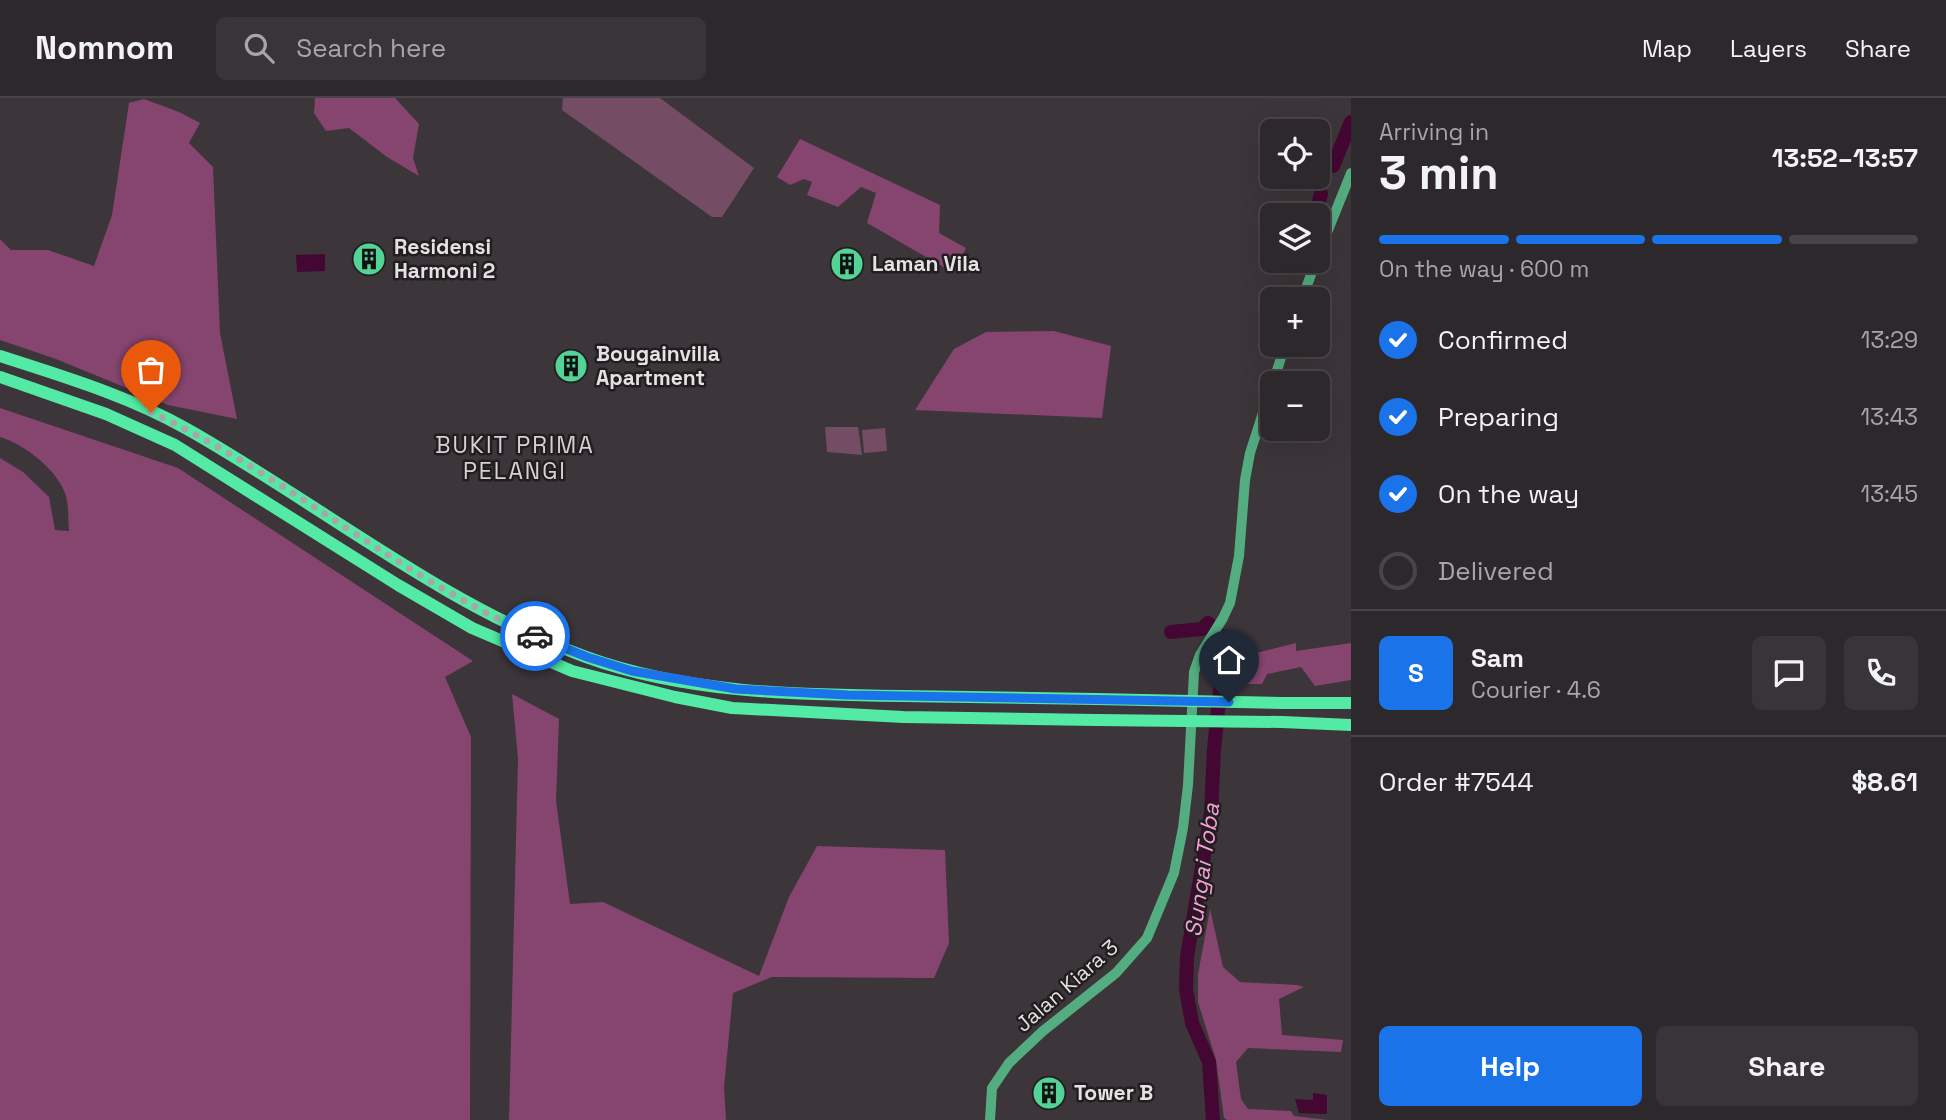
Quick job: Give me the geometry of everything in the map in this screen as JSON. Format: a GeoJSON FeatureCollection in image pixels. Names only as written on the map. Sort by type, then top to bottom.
{"type":"FeatureCollection","features":[{"type":"Feature","properties":{"kind":"highway"},"geometry":{"type":"LineString","coordinates":[[0,356],[118,397],[185,428],[443,588],[532,635],[587,657],[644,673],[736,689],[848,695],[1351,703]]}},
{"type":"Feature","properties":{"kind":"highway"},"geometry":{"type":"LineString","coordinates":[[0,377],[106,414],[175,444],[398,585],[472,628],[572,671],[675,697],[732,708],[903,717],[1351,724]]}},
{"type":"Feature","properties":{"kind":"street"},"geometry":{"type":"LineString","coordinates":[[1330,225],[1351,173]]}},
{"type":"Feature","properties":{"kind":"street","name":"Jalan Kiara 3"},"geometry":{"type":"LineString","coordinates":[[990,1120],[992,1088],[1009,1063],[1043,1031],[1116,973],[1147,939],[1174,873],[1188,785],[1194,672],[1210,636],[1223,618],[1236,578],[1247,466],[1260,425]]}},
{"type":"Feature","properties":{"kind":"shaded area"},"geometry":{"type":"Polygon","coordinates":[[[315,98],[395,98],[419,124],[413,158],[419,176],[387,157],[349,128],[326,131],[314,113],[315,98]]]}},
{"type":"Feature","properties":{"kind":"shaded area"},"geometry":{"type":"Polygon","coordinates":[[[563,98],[660,98],[754,168],[722,217],[712,217],[562,110],[563,98]]]}},
{"type":"Feature","properties":{"kind":"shaded area"},"geometry":{"type":"Polygon","coordinates":[[[144,99],[200,123],[189,143],[213,167],[220,333],[237,419],[168,405],[56,359],[0,340],[0,239],[11,250],[48,250],[94,266],[112,215],[129,103],[144,99]]]}},
{"type":"Feature","properties":{"kind":"shaded area"},"geometry":{"type":"Polygon","coordinates":[[[800,139],[940,205],[939,233],[966,248],[954,273],[867,223],[876,193],[861,187],[838,207],[807,195],[812,182],[804,179],[790,185],[777,177],[800,139]]]}},
{"type":"Feature","properties":{"kind":"shaded area"},"geometry":{"type":"Polygon","coordinates":[[[325,254],[325,271],[297,272],[296,255],[325,254]]]}},
{"type":"Feature","properties":{"kind":"shaded area"},"geometry":{"type":"Polygon","coordinates":[[[1054,331],[1111,346],[1102,418],[915,410],[954,349],[986,332],[1054,331]]]}},
{"type":"Feature","properties":{"kind":"shaded area"},"geometry":{"type":"Polygon","coordinates":[[[0,408],[178,468],[473,661],[445,677],[471,737],[470,1120],[0,1120],[0,458],[23,472],[49,497],[55,530],[69,531],[67,502],[61,484],[38,459],[19,445],[0,437],[0,408]]]}},
{"type":"Feature","properties":{"kind":"shaded area"},"geometry":{"type":"Polygon","coordinates":[[[825,427],[858,427],[862,455],[827,452],[825,427]]]}},
{"type":"Feature","properties":{"kind":"shaded area"},"geometry":{"type":"Polygon","coordinates":[[[885,428],[887,451],[864,453],[862,430],[885,428]]]}},
{"type":"Feature","properties":{"kind":"shaded area"},"geometry":{"type":"Polygon","coordinates":[[[1296,643],[1296,651],[1351,643],[1351,680],[1315,686],[1301,667],[1267,674],[1262,684],[1230,684],[1230,671],[1248,655],[1296,643]]]}},
{"type":"Feature","properties":{"kind":"shaded area"},"geometry":{"type":"Polygon","coordinates":[[[512,694],[559,719],[556,801],[570,904],[603,902],[759,976],[789,897],[817,846],[945,850],[949,943],[934,978],[772,977],[733,993],[724,1087],[726,1120],[509,1120],[518,759],[512,694]]]}},
{"type":"Feature","properties":{"kind":"shaded area"},"geometry":{"type":"Polygon","coordinates":[[[1210,909],[1223,967],[1240,982],[1304,987],[1279,999],[1282,1035],[1343,1040],[1341,1052],[1248,1048],[1236,1062],[1241,1099],[1248,1109],[1291,1111],[1294,1116],[1328,1120],[1224,1118],[1216,1060],[1198,1002],[1198,974],[1210,909]]]}},
{"type":"Feature","properties":{"kind":"shaded area"},"geometry":{"type":"Polygon","coordinates":[[[1313,1093],[1327,1095],[1327,1114],[1299,1113],[1295,1099],[1313,1100],[1313,1093]]]}},
{"type":"Feature","properties":{"kind":"waterway","name":"Sungai Toba"},"geometry":{"type":"LineString","coordinates":[[1333,166],[1351,122]]}},
{"type":"Feature","properties":{"kind":"waterway","name":"Sungai Toba"},"geometry":{"type":"LineString","coordinates":[[1318,203],[1321,194]]}},
{"type":"Feature","properties":{"kind":"waterway","name":"Sungai Toba"},"geometry":{"type":"LineString","coordinates":[[1171,632],[1202,629],[1208,623],[1225,641],[1214,749],[1211,813],[1187,957],[1186,989],[1192,1023],[1209,1062],[1213,1120]]}},
{"type":"Feature","properties":{"kind":"way so far"},"geometry":{"type":"LineString","coordinates":[[151,412],[206,440],[443,588],[535,636]]}},
{"type":"Feature","properties":{"kind":"place","name":"Residensi Harmoni 2"},"geometry":{"type":"Point","coordinates":[369,259]}},
{"type":"Feature","properties":{"kind":"place","name":"Laman Vila"},"geometry":{"type":"Point","coordinates":[847,264]}},
{"type":"Feature","properties":{"kind":"place","name":"Bougainvilla Apartment"},"geometry":{"type":"Point","coordinates":[571,366]}},
{"type":"Feature","properties":{"kind":"place","name":"Tower B"},"geometry":{"type":"Point","coordinates":[1049,1093]}},
{"type":"Feature","properties":{"kind":"district","name":"BUKIT PRIMA PELANGI"},"geometry":{"type":"Point","coordinates":[515,458]}},
{"type":"Feature","properties":{"kind":"route"},"geometry":{"type":"LineString","coordinates":[[535,636],[587,657],[632,671],[736,689],[848,695],[1229,702]]}}]}
